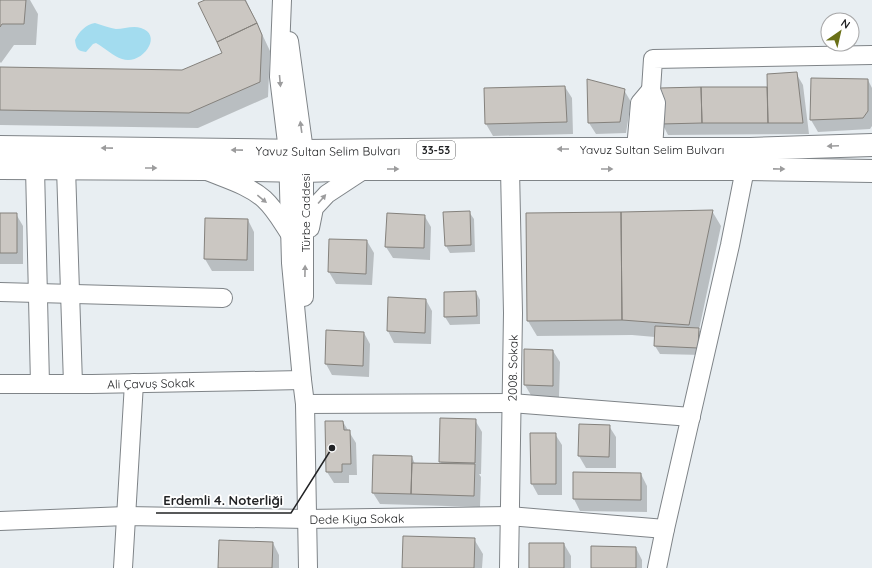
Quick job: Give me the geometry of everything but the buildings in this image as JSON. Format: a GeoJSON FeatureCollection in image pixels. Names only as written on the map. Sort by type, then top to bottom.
{"type":"FeatureCollection","features":[{"type":"Feature","properties":{"kind":"main road","name":"Yavuz Sultan Selim Bulvarı"},"geometry":{"type":"LineString","coordinates":[[0,168],[203,169],[296,160],[645,149],[750,149],[872,145]]}},
{"type":"Feature","properties":{"kind":"main road","name":"Yavuz Sultan Selim Bulvarı"},"geometry":{"type":"LineString","coordinates":[[0,147],[296,160],[365,169],[745,168],[872,171]]}},
{"type":"Feature","properties":{"kind":"street","name":"Türbe Caddesi"},"geometry":{"type":"LineString","coordinates":[[283,0],[305,248],[302,380]]}},
{"type":"Feature","properties":{"kind":"street"},"geometry":{"type":"LineString","coordinates":[[645,149],[656,102],[651,90],[653,59],[872,55]]}},
{"type":"Feature","properties":{"kind":"street","name":"Türbe Caddesi"},"geometry":{"type":"LineString","coordinates":[[296,160],[290,234],[291,263],[305,404],[308,568]]}},
{"type":"Feature","properties":{"kind":"street"},"geometry":{"type":"LineString","coordinates":[[34,168],[40,384]]}},
{"type":"Feature","properties":{"kind":"street"},"geometry":{"type":"LineString","coordinates":[[66,168],[73,384]]}},
{"type":"Feature","properties":{"kind":"street"},"geometry":{"type":"LineString","coordinates":[[657,568],[730,245],[745,168]]}},
{"type":"Feature","properties":{"kind":"street"},"geometry":{"type":"LineString","coordinates":[[203,169],[244,187],[263,198],[275,211],[290,234]]}},
{"type":"Feature","properties":{"kind":"street"},"geometry":{"type":"LineString","coordinates":[[305,248],[314,208],[326,194],[365,169]]}},
{"type":"Feature","properties":{"kind":"street","name":"2008. Sokak"},"geometry":{"type":"LineString","coordinates":[[509,568],[513,313],[510,169]]}},
{"type":"Feature","properties":{"kind":"street"},"geometry":{"type":"LineString","coordinates":[[0,292],[223,298]]}},
{"type":"Feature","properties":{"kind":"street","name":"Ali Çavuş Sokak"},"geometry":{"type":"LineString","coordinates":[[0,384],[302,380]]}},
{"type":"Feature","properties":{"kind":"street"},"geometry":{"type":"LineString","coordinates":[[123,568],[134,383]]}},
{"type":"Feature","properties":{"kind":"street"},"geometry":{"type":"LineString","coordinates":[[305,404],[511,403],[691,417]]}},
{"type":"Feature","properties":{"kind":"street","name":"Dede Kiya Sokak"},"geometry":{"type":"LineString","coordinates":[[0,521],[126,516],[306,519],[509,516],[665,529]]}},
{"type":"Feature","properties":{"kind":"water"},"geometry":{"type":"Polygon","coordinates":[[[95,23],[116,29],[132,27],[141,28],[148,32],[151,37],[148,49],[137,58],[130,60],[119,58],[96,43],[93,44],[86,52],[79,50],[75,40],[81,31],[95,23]]]}},
{"type":"Feature","properties":{"kind":"place","name":"Erdemli 4. Noterliği"},"geometry":{"type":"Point","coordinates":[332,448]}}]}
